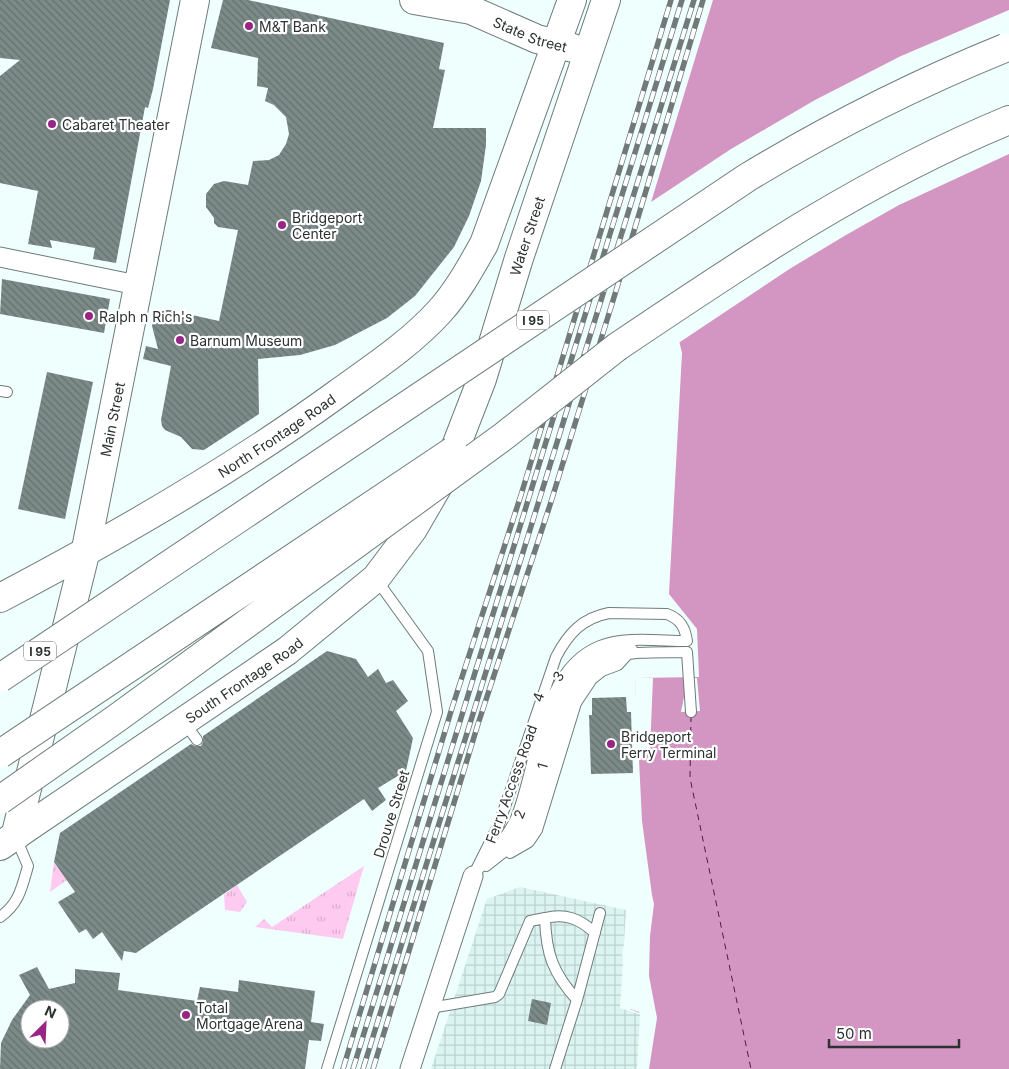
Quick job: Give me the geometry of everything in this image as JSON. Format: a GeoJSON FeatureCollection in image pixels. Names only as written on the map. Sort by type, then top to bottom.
{"type":"FeatureCollection","features":[{"type":"Feature","properties":{"kind":"main road","name":"Main Street"},"geometry":{"type":"LineString","coordinates":[[8,841],[85,554],[136,285],[195,0]]}},
{"type":"Feature","properties":{"kind":"main road","name":"State Street"},"geometry":{"type":"LineString","coordinates":[[414,0],[471,10],[537,39],[590,51]]}},
{"type":"Feature","properties":{"kind":"main road"},"geometry":{"type":"LineString","coordinates":[[555,44],[572,0]]}},
{"type":"Feature","properties":{"kind":"main road","name":"Water Street"},"geometry":{"type":"LineString","coordinates":[[446,472],[482,379],[519,258],[606,0]]}},
{"type":"Feature","properties":{"kind":"main road","name":"North Frontage Road"},"geometry":{"type":"LineString","coordinates":[[0,598],[85,554],[285,432],[411,340],[441,310],[463,281],[484,244],[555,44]]}},
{"type":"Feature","properties":{"kind":"main road","name":"I 95"},"geometry":{"type":"LineString","coordinates":[[0,678],[756,172],[802,144],[886,100],[1008,47]]}},
{"type":"Feature","properties":{"kind":"main road"},"geometry":{"type":"LineString","coordinates":[[0,754],[458,448],[774,242],[830,208],[914,163],[1009,120]]}},
{"type":"Feature","properties":{"kind":"main road"},"geometry":{"type":"LineString","coordinates":[[0,800],[117,718],[504,436],[617,346]]}},
{"type":"Feature","properties":{"kind":"main road","name":"South Frontage Road"},"geometry":{"type":"LineString","coordinates":[[8,841],[190,731],[376,578],[413,529],[446,472]]}},
{"type":"Feature","properties":{"kind":"main road"},"geometry":{"type":"LineString","coordinates":[[0,663],[80,625]]}},
{"type":"Feature","properties":{"kind":"street"},"geometry":{"type":"LineString","coordinates":[[0,257],[136,285]]}},
{"type":"Feature","properties":{"kind":"street","name":"Ferry Access Road"},"geometry":{"type":"LineString","coordinates":[[410,1069],[473,876]]}},
{"type":"Feature","properties":{"kind":"lane","name":"Drouve Street"},"geometry":{"type":"LineString","coordinates":[[327,1069],[437,712],[428,651],[376,578]]}},
{"type":"Feature","properties":{"kind":"lane","name":"Ferry Access Road"},"geometry":{"type":"LineString","coordinates":[[473,876],[499,824],[518,773],[550,672],[562,645],[582,622],[595,615],[620,613],[667,614],[673,616],[684,626],[691,712]]}},
{"type":"Feature","properties":{"kind":"lane","name":"4"},"geometry":{"type":"LineString","coordinates":[[473,876],[514,821],[552,698],[571,666],[586,653],[604,644],[624,641],[687,647]]}},
{"type":"Feature","properties":{"kind":"lane","name":"2"},"geometry":{"type":"LineString","coordinates":[[473,876],[523,837],[529,827],[566,706],[581,680],[605,660],[628,654],[687,647]]}},
{"type":"Feature","properties":{"kind":"lane"},"geometry":{"type":"LineString","coordinates":[[0,917],[12,908],[20,893],[28,866],[8,841]]}},
{"type":"Feature","properties":{"kind":"lane"},"geometry":{"type":"LineString","coordinates":[[555,1069],[577,1000],[600,913]]}},
{"type":"Feature","properties":{"kind":"lane"},"geometry":{"type":"LineString","coordinates":[[430,1008],[495,998],[500,994],[530,921],[559,914],[582,921],[595,933]]}},
{"type":"Feature","properties":{"kind":"lane"},"geometry":{"type":"LineString","coordinates":[[545,918],[546,940],[551,962],[561,982],[577,1000]]}},
{"type":"Feature","properties":{"kind":"shaded area"},"geometry":{"type":"Polygon","coordinates":[[[713,0],[1009,0],[1009,1069],[640,1069],[642,1014],[630,1009],[644,909],[652,895],[642,821],[635,678],[699,677],[697,629],[669,594],[682,353],[648,212],[713,0]]]}},
{"type":"Feature","properties":{"kind":"shaded area"},"geometry":{"type":"Polygon","coordinates":[[[520,887],[626,910],[620,1008],[642,1015],[638,1069],[431,1069],[487,899],[520,887]]]}},
{"type":"Feature","properties":{"kind":"green space"},"geometry":{"type":"Polygon","coordinates":[[[54,862],[67,880],[50,892],[54,862]]]}},
{"type":"Feature","properties":{"kind":"green space"},"geometry":{"type":"Polygon","coordinates":[[[364,866],[343,939],[255,927],[264,919],[272,927],[364,866]]]}},
{"type":"Feature","properties":{"kind":"green space"},"geometry":{"type":"Polygon","coordinates":[[[237,885],[247,902],[240,912],[225,910],[224,895],[237,885]]]}},
{"type":"Feature","properties":{"kind":"pier"},"geometry":{"type":"Polygon","coordinates":[[[1009,10],[1009,154],[899,205],[846,235],[791,268],[677,344],[646,212],[648,204],[731,149],[815,100],[901,56],[1009,10]]]}},
{"type":"Feature","properties":{"kind":"pier"},"geometry":{"type":"Polygon","coordinates":[[[635,678],[653,678],[650,751],[637,750],[635,678]]]}},
{"type":"Feature","properties":{"kind":"pier"},"geometry":{"type":"Polygon","coordinates":[[[685,678],[697,678],[700,711],[681,712],[686,687],[685,678]]]}},
{"type":"Feature","properties":{"kind":"pier"},"geometry":{"type":"Polygon","coordinates":[[[652,895],[654,904],[650,936],[649,976],[657,1018],[649,1069],[637,1069],[640,1015],[639,1012],[628,1008],[622,953],[632,921],[648,897],[652,895]]]}},
{"type":"Feature","properties":{"kind":"building"},"geometry":{"type":"Polygon","coordinates":[[[0,0],[170,0],[153,89],[148,108],[145,107],[116,263],[93,259],[95,248],[50,240],[52,248],[28,244],[38,191],[0,183],[0,76],[20,60],[0,58],[0,0]]]}},
{"type":"Feature","properties":{"kind":"building"},"geometry":{"type":"Polygon","coordinates":[[[223,0],[248,0],[444,43],[439,69],[445,70],[433,128],[486,128],[486,145],[481,181],[469,216],[454,247],[415,296],[387,318],[335,345],[300,355],[258,359],[259,414],[204,450],[192,449],[181,437],[165,430],[162,426],[161,420],[171,366],[143,359],[146,346],[158,349],[152,326],[155,316],[165,310],[171,310],[190,319],[192,315],[219,321],[238,230],[218,227],[214,223],[214,218],[206,207],[206,194],[214,184],[224,181],[248,185],[253,161],[269,160],[279,155],[286,144],[289,134],[286,117],[274,105],[265,101],[268,88],[257,86],[258,58],[211,48],[223,0]]]}},
{"type":"Feature","properties":{"kind":"building"},"geometry":{"type":"Polygon","coordinates":[[[2,279],[110,299],[104,333],[0,314],[2,279]]]}},
{"type":"Feature","properties":{"kind":"building"},"geometry":{"type":"Polygon","coordinates":[[[47,372],[93,382],[65,519],[18,509],[47,372]]]}},
{"type":"Feature","properties":{"kind":"building"},"geometry":{"type":"Polygon","coordinates":[[[327,651],[356,659],[368,677],[378,669],[386,683],[393,680],[408,701],[396,711],[413,738],[406,771],[378,788],[386,800],[372,811],[364,799],[136,953],[124,951],[122,961],[102,932],[93,939],[86,929],[79,933],[58,902],[75,892],[54,862],[60,833],[191,744],[201,746],[203,736],[327,651]]]}},
{"type":"Feature","properties":{"kind":"building","name":"Bridgeport Ferry Terminal"},"geometry":{"type":"Polygon","coordinates":[[[626,697],[627,712],[631,712],[633,773],[591,774],[589,715],[592,715],[592,698],[626,697]]]}},
{"type":"Feature","properties":{"kind":"building","name":"Total Mortgage Arena"},"geometry":{"type":"Polygon","coordinates":[[[37,967],[49,989],[75,983],[75,969],[120,973],[118,990],[197,1001],[200,987],[238,992],[239,980],[315,991],[311,1022],[324,1024],[321,1041],[309,1040],[305,1069],[0,1069],[1,1043],[12,1020],[20,1009],[20,1049],[70,1049],[70,999],[27,999],[30,995],[19,975],[37,967]]]}},
{"type":"Feature","properties":{"kind":"building"},"geometry":{"type":"Polygon","coordinates":[[[532,999],[551,1003],[547,1025],[528,1021],[532,999]]]}},
{"type":"Feature","properties":{"kind":"ferry route"},"geometry":{"type":"LineString","coordinates":[[691,716],[690,778],[751,1069]]}},
{"type":"Feature","properties":{"kind":"railway"},"geometry":{"type":"LineString","coordinates":[[343,1069],[452,708],[521,495],[671,0]]}},
{"type":"Feature","properties":{"kind":"railway"},"geometry":{"type":"LineString","coordinates":[[353,1069],[682,0]]}},
{"type":"Feature","properties":{"kind":"railway"},"geometry":{"type":"LineString","coordinates":[[363,1069],[694,0]]}},
{"type":"Feature","properties":{"kind":"railway"},"geometry":{"type":"LineString","coordinates":[[373,1069],[478,724],[550,505],[703,0]]}},
{"type":"Feature","properties":{"kind":"place","name":"M&T Bank"},"geometry":{"type":"Point","coordinates":[249,26]}},
{"type":"Feature","properties":{"kind":"place","name":"Cabaret Theater"},"geometry":{"type":"Point","coordinates":[52,124]}},
{"type":"Feature","properties":{"kind":"place","name":"Bridgeport Center"},"geometry":{"type":"Point","coordinates":[282,225]}},
{"type":"Feature","properties":{"kind":"place","name":"Ralph n Rich's"},"geometry":{"type":"Point","coordinates":[89,316]}},
{"type":"Feature","properties":{"kind":"place","name":"Barnum Museum"},"geometry":{"type":"Point","coordinates":[180,340]}},
{"type":"Feature","properties":{"kind":"place","name":"Bridgeport Ferry Terminal"},"geometry":{"type":"Point","coordinates":[611,744]}},
{"type":"Feature","properties":{"kind":"place","name":"Total Mortgage Arena"},"geometry":{"type":"Point","coordinates":[186,1015]}}]}
